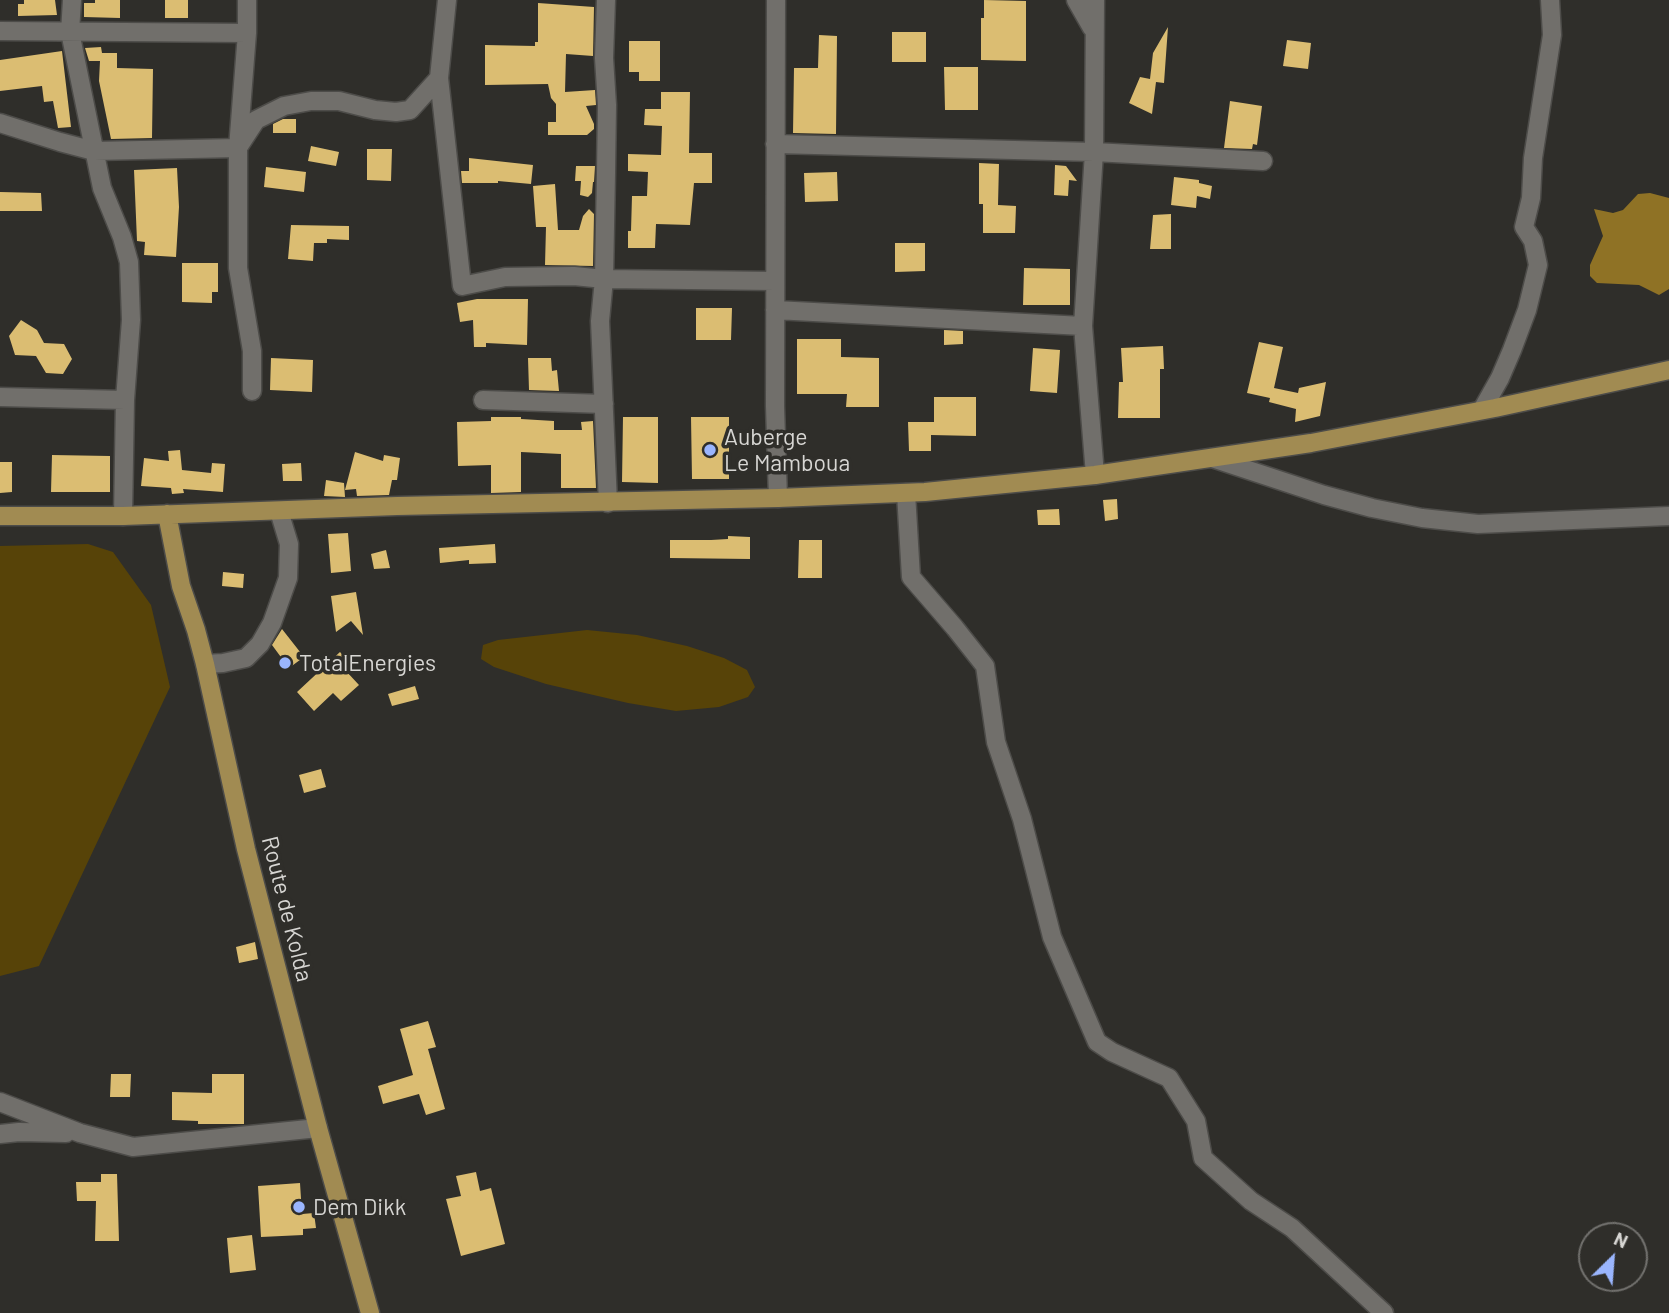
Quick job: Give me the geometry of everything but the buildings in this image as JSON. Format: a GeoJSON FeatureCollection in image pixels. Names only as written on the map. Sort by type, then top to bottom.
{"type":"FeatureCollection","features":[{"type":"Feature","properties":{"kind":"main road"},"geometry":{"type":"LineString","coordinates":[[0,516],[123,516],[906,493],[1095,475],[1311,443],[1669,370]]}},
{"type":"Feature","properties":{"kind":"main road","name":"Route de Kolda"},"geometry":{"type":"LineString","coordinates":[[167,514],[181,586],[197,630],[246,849],[317,1128],[370,1313]]}},
{"type":"Feature","properties":{"kind":"street"},"geometry":{"type":"LineString","coordinates":[[72,0],[70,32],[102,188],[129,262],[131,320],[125,400],[123,516]]}},
{"type":"Feature","properties":{"kind":"street"},"geometry":{"type":"LineString","coordinates":[[247,0],[247,33],[237,148],[238,268],[252,351],[252,391]]}},
{"type":"Feature","properties":{"kind":"street"},"geometry":{"type":"LineString","coordinates":[[447,0],[439,78],[462,286],[505,277],[775,281]]}},
{"type":"Feature","properties":{"kind":"street"},"geometry":{"type":"LineString","coordinates":[[606,0],[604,279],[600,321],[608,503]]}},
{"type":"Feature","properties":{"kind":"street"},"geometry":{"type":"LineString","coordinates":[[776,0],[775,406],[778,498]]}},
{"type":"Feature","properties":{"kind":"street"},"geometry":{"type":"LineString","coordinates":[[1076,0],[1094,31]]}},
{"type":"Feature","properties":{"kind":"street"},"geometry":{"type":"LineString","coordinates":[[1095,0],[1094,152],[1083,326],[1095,475]]}},
{"type":"Feature","properties":{"kind":"street"},"geometry":{"type":"LineString","coordinates":[[1482,410],[1500,378],[1527,310],[1538,265],[1533,241],[1524,227],[1531,198],[1533,158],[1552,35],[1549,0]]}},
{"type":"Feature","properties":{"kind":"street"},"geometry":{"type":"LineString","coordinates":[[0,30],[247,33]]}},
{"type":"Feature","properties":{"kind":"street"},"geometry":{"type":"LineString","coordinates":[[237,148],[256,120],[284,106],[311,101],[339,101],[375,110],[410,110],[439,78]]}},
{"type":"Feature","properties":{"kind":"street"},"geometry":{"type":"LineString","coordinates":[[0,122],[94,151],[237,148]]}},
{"type":"Feature","properties":{"kind":"street"},"geometry":{"type":"LineString","coordinates":[[775,144],[1094,152],[1263,161]]}},
{"type":"Feature","properties":{"kind":"street"},"geometry":{"type":"LineString","coordinates":[[775,310],[1083,326]]}},
{"type":"Feature","properties":{"kind":"street"},"geometry":{"type":"LineString","coordinates":[[0,397],[125,400]]}},
{"type":"Feature","properties":{"kind":"street"},"geometry":{"type":"LineString","coordinates":[[483,400],[604,404]]}},
{"type":"Feature","properties":{"kind":"street"},"geometry":{"type":"LineString","coordinates":[[1212,458],[1324,495],[1422,518],[1478,524],[1669,516]]}},
{"type":"Feature","properties":{"kind":"street"},"geometry":{"type":"LineString","coordinates":[[906,493],[911,577],[985,666],[996,742],[1023,819],[1052,937],[1097,1042],[1112,1052],[1169,1078],[1196,1121],[1203,1158],[1251,1201],[1292,1228],[1384,1313]]}},
{"type":"Feature","properties":{"kind":"street"},"geometry":{"type":"LineString","coordinates":[[205,664],[246,658],[260,644],[272,623],[288,578],[289,544],[279,511]]}},
{"type":"Feature","properties":{"kind":"street"},"geometry":{"type":"LineString","coordinates":[[0,1102],[80,1133],[133,1147],[317,1128]]}},
{"type":"Feature","properties":{"kind":"street"},"geometry":{"type":"LineString","coordinates":[[0,1134],[80,1133]]}},
{"type":"Feature","properties":{"kind":"shaded area"},"geometry":{"type":"Polygon","coordinates":[[[1650,193],[1669,198],[1669,289],[1659,295],[1639,285],[1597,283],[1590,276],[1590,265],[1603,236],[1594,209],[1613,213],[1623,210],[1638,194],[1650,193]]]}},
{"type":"Feature","properties":{"kind":"shaded area"},"geometry":{"type":"Polygon","coordinates":[[[88,544],[113,552],[151,605],[170,687],[39,966],[0,976],[0,546],[88,544]]]}},
{"type":"Feature","properties":{"kind":"shaded area"},"geometry":{"type":"Polygon","coordinates":[[[587,630],[637,635],[687,646],[724,658],[747,670],[755,687],[748,697],[719,707],[676,711],[546,684],[494,667],[481,659],[483,645],[498,640],[587,630]]]}},
{"type":"Feature","properties":{"kind":"place","name":"Auberge Le Mamboua"},"geometry":{"type":"Point","coordinates":[710,450]}},
{"type":"Feature","properties":{"kind":"place","name":"TotalEnergies"},"geometry":{"type":"Point","coordinates":[285,663]}},
{"type":"Feature","properties":{"kind":"place","name":"Dem Dikk"},"geometry":{"type":"Point","coordinates":[299,1207]}}]}
